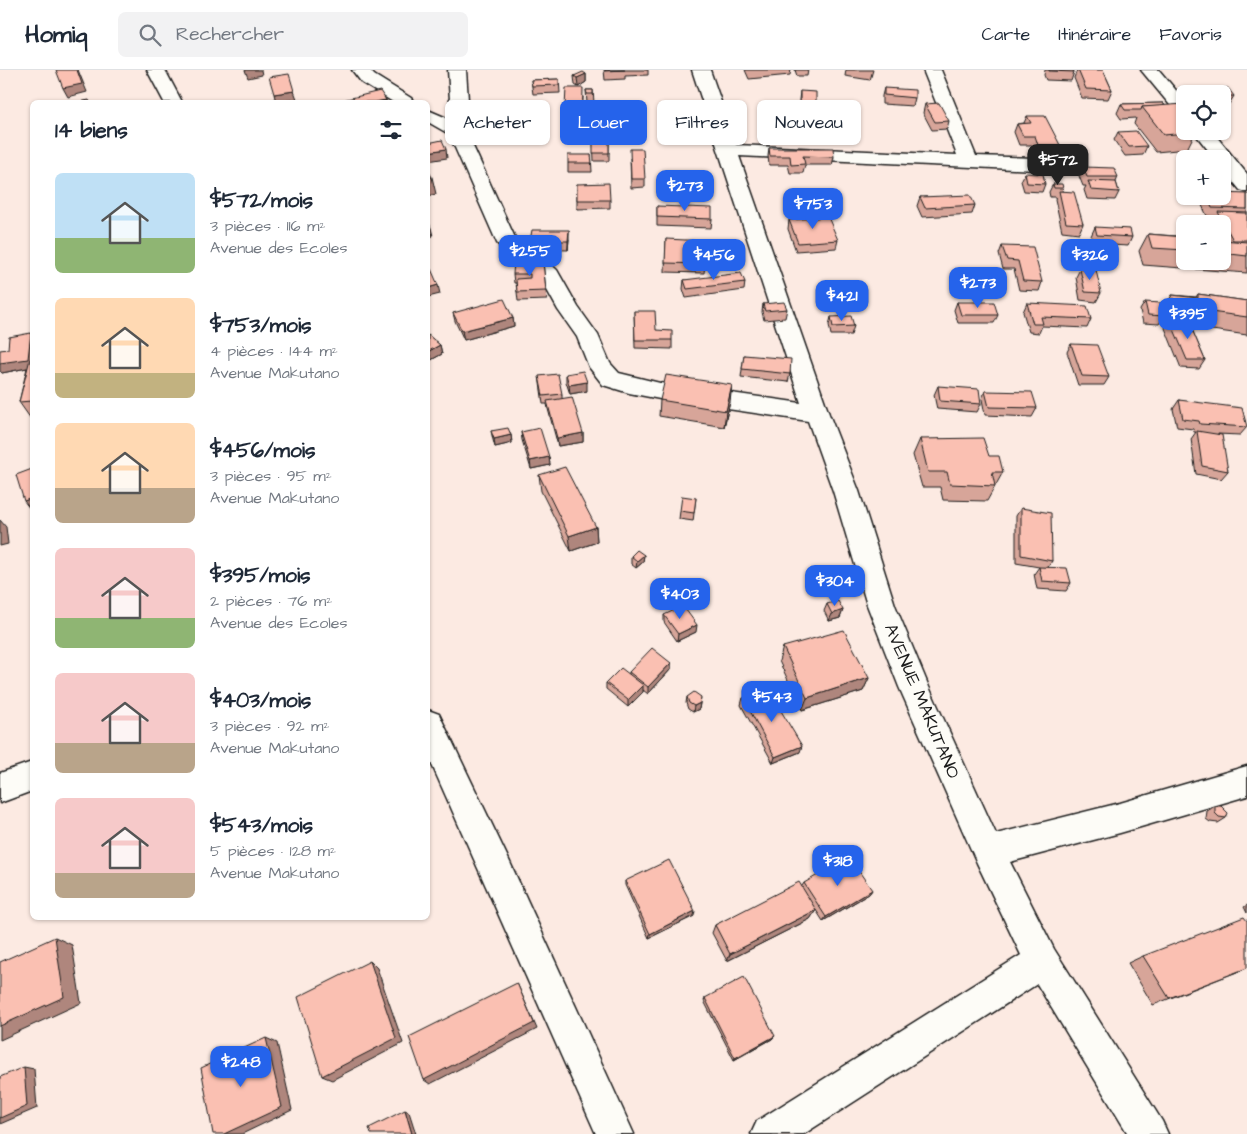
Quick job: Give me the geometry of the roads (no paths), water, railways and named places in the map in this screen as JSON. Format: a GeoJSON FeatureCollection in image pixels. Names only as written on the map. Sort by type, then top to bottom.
{"type":"FeatureCollection","features":[{"type":"Feature","properties":{"kind":"street"},"geometry":{"type":"LineString","coordinates":[[156,70],[172,100]]}},
{"type":"Feature","properties":{"kind":"street"},"geometry":{"type":"LineString","coordinates":[[361,70],[372,83],[402,100]]}},
{"type":"Feature","properties":{"kind":"street"},"geometry":{"type":"LineString","coordinates":[[457,70],[459,100]]}},
{"type":"Feature","properties":{"kind":"street","name":"AVENUE MAKUTANO"},"geometry":{"type":"LineString","coordinates":[[701,70],[817,414],[846,491],[881,605],[914,687],[988,852],[1042,961],[1148,1134]]}},
{"type":"Feature","properties":{"kind":"street"},"geometry":{"type":"LineString","coordinates":[[932,70],[970,162]]}},
{"type":"Feature","properties":{"kind":"street"},"geometry":{"type":"LineString","coordinates":[[1150,70],[1176,101]]}},
{"type":"Feature","properties":{"kind":"street"},"geometry":{"type":"LineString","coordinates":[[430,116],[445,124]]}},
{"type":"Feature","properties":{"kind":"street"},"geometry":{"type":"LineString","coordinates":[[1209,140],[1247,186]]}},
{"type":"Feature","properties":{"kind":"street"},"geometry":{"type":"LineString","coordinates":[[463,145],[507,243],[518,254],[534,260],[550,275],[569,310],[587,335],[600,366],[611,379],[629,385],[660,391],[817,414]]}},
{"type":"Feature","properties":{"kind":"street"},"geometry":{"type":"LineString","coordinates":[[729,150],[1036,164]]}},
{"type":"Feature","properties":{"kind":"street"},"geometry":{"type":"LineString","coordinates":[[430,728],[615,1134]]}},
{"type":"Feature","properties":{"kind":"street"},"geometry":{"type":"LineString","coordinates":[[0,788],[30,778]]}},
{"type":"Feature","properties":{"kind":"street"},"geometry":{"type":"LineString","coordinates":[[988,852],[1120,818],[1247,781]]}},
{"type":"Feature","properties":{"kind":"street"},"geometry":{"type":"LineString","coordinates":[[770,1134],[1042,961]]}}]}
